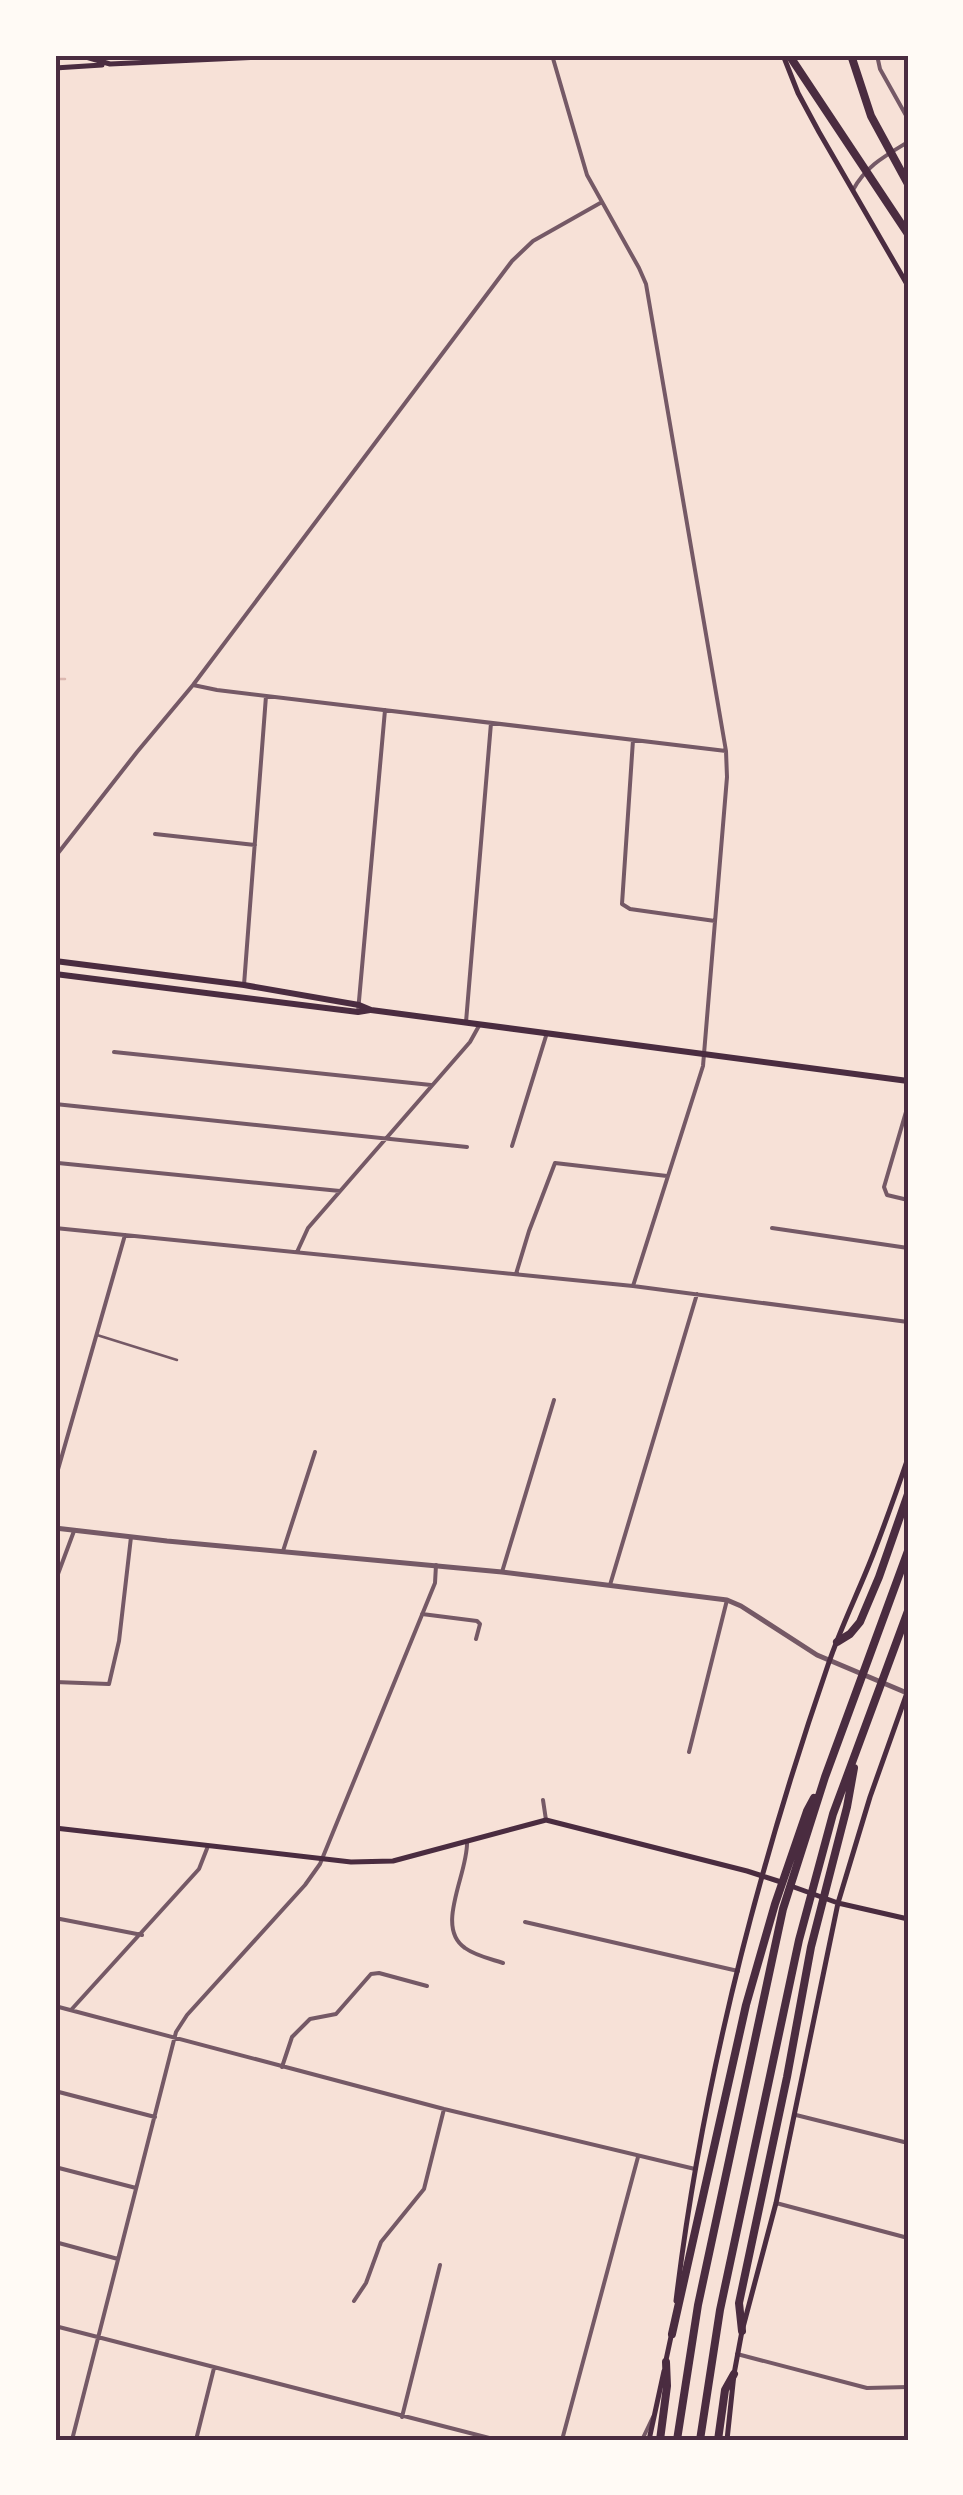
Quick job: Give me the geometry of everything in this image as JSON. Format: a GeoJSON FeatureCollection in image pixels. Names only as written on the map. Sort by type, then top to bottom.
{"type":"FeatureCollection","features":[{"type":"Feature","properties":{"kind":"highway"},"geometry":{"type":"LineString","coordinates":[[786,55],[908,234]]}},
{"type":"Feature","properties":{"kind":"highway"},"geometry":{"type":"LineString","coordinates":[[850,55],[871,116],[906,182]]}},
{"type":"Feature","properties":{"kind":"highway"},"geometry":{"type":"LineString","coordinates":[[837,1642],[860,1622],[908,1494]]}},
{"type":"Feature","properties":{"kind":"highway"},"geometry":{"type":"LineString","coordinates":[[677,2440],[698,2305],[784,1909],[825,1776],[908,1552]]}},
{"type":"Feature","properties":{"kind":"highway"},"geometry":{"type":"LineString","coordinates":[[700,2440],[735,2234],[799,1940],[833,1814],[908,1611]]}},
{"type":"Feature","properties":{"kind":"highway"},"geometry":{"type":"LineString","coordinates":[[742,2331],[738,2303],[811,1947],[847,1807],[854,1759]]}},
{"type":"Feature","properties":{"kind":"highway"},"geometry":{"type":"LineString","coordinates":[[672,2334],[751,1986],[774,1904],[807,1812],[825,1776]]}},
{"type":"Feature","properties":{"kind":"highway"},"geometry":{"type":"LineString","coordinates":[[660,2440],[666,2362]]}},
{"type":"Feature","properties":{"kind":"highway"},"geometry":{"type":"LineString","coordinates":[[718,2440],[725,2390],[734,2374]]}},
{"type":"Feature","properties":{"kind":"main road"},"geometry":{"type":"LineString","coordinates":[[79,55],[110,64]]}},
{"type":"Feature","properties":{"kind":"main road"},"geometry":{"type":"LineString","coordinates":[[55,68],[307,55]]}},
{"type":"Feature","properties":{"kind":"main road"},"geometry":{"type":"LineString","coordinates":[[786,55],[798,93],[908,286]]}},
{"type":"Feature","properties":{"kind":"main road"},"geometry":{"type":"LineString","coordinates":[[55,961],[244,985],[358,1009]]}},
{"type":"Feature","properties":{"kind":"main road"},"geometry":{"type":"LineString","coordinates":[[55,974],[371,1010],[908,1081]]}},
{"type":"Feature","properties":{"kind":"main road"},"geometry":{"type":"LineString","coordinates":[[645,2440],[672,2334],[695,2169],[762,1876],[829,1660],[908,1458]]}},
{"type":"Feature","properties":{"kind":"main road"},"geometry":{"type":"LineString","coordinates":[[727,2440],[737,2354],[796,2114],[838,1903],[870,1797],[908,1692]]}},
{"type":"Feature","properties":{"kind":"main road"},"geometry":{"type":"LineString","coordinates":[[55,1828],[323,1859],[387,1862],[546,1820],[762,1876],[827,1900],[908,1919]]}},
{"type":"Feature","properties":{"kind":"street"},"geometry":{"type":"LineString","coordinates":[[552,55],[588,174],[646,284],[726,751],[703,1066],[633,1286]]}},
{"type":"Feature","properties":{"kind":"street"},"geometry":{"type":"LineString","coordinates":[[877,55],[880,69],[908,119]]}},
{"type":"Feature","properties":{"kind":"street"},"geometry":{"type":"LineString","coordinates":[[853,190],[873,163],[908,142]]}},
{"type":"Feature","properties":{"kind":"street"},"geometry":{"type":"LineString","coordinates":[[55,858],[193,685],[512,261],[533,241],[602,202]]}},
{"type":"Feature","properties":{"kind":"street"},"geometry":{"type":"LineString","coordinates":[[193,685],[726,751]]}},
{"type":"Feature","properties":{"kind":"street"},"geometry":{"type":"LineString","coordinates":[[244,985],[266,696]]}},
{"type":"Feature","properties":{"kind":"street"},"geometry":{"type":"LineString","coordinates":[[358,1009],[385,710]]}},
{"type":"Feature","properties":{"kind":"street"},"geometry":{"type":"LineString","coordinates":[[466,1022],[492,722]]}},
{"type":"Feature","properties":{"kind":"street"},"geometry":{"type":"LineString","coordinates":[[633,740],[621,897],[624,906],[716,921]]}},
{"type":"Feature","properties":{"kind":"street"},"geometry":{"type":"LineString","coordinates":[[155,834],[256,845]]}},
{"type":"Feature","properties":{"kind":"street"},"geometry":{"type":"LineString","coordinates":[[297,1252],[308,1228],[470,1042],[480,1024]]}},
{"type":"Feature","properties":{"kind":"street"},"geometry":{"type":"LineString","coordinates":[[512,1146],[547,1033]]}},
{"type":"Feature","properties":{"kind":"street"},"geometry":{"type":"LineString","coordinates":[[114,1052],[432,1085]]}},
{"type":"Feature","properties":{"kind":"street"},"geometry":{"type":"LineString","coordinates":[[55,1104],[467,1147]]}},
{"type":"Feature","properties":{"kind":"street"},"geometry":{"type":"LineString","coordinates":[[908,1105],[884,1188],[887,1195],[908,1200]]}},
{"type":"Feature","properties":{"kind":"street"},"geometry":{"type":"LineString","coordinates":[[516,1274],[556,1163],[668,1176]]}},
{"type":"Feature","properties":{"kind":"street"},"geometry":{"type":"LineString","coordinates":[[58,1164],[340,1190]]}},
{"type":"Feature","properties":{"kind":"street"},"geometry":{"type":"LineString","coordinates":[[55,1228],[633,1286],[908,1322]]}},
{"type":"Feature","properties":{"kind":"street"},"geometry":{"type":"LineString","coordinates":[[772,1228],[908,1248]]}},
{"type":"Feature","properties":{"kind":"street"},"geometry":{"type":"LineString","coordinates":[[55,1480],[125,1235]]}},
{"type":"Feature","properties":{"kind":"street"},"geometry":{"type":"LineString","coordinates":[[610,1585],[696,1294]]}},
{"type":"Feature","properties":{"kind":"street"},"geometry":{"type":"LineString","coordinates":[[502,1572],[554,1400]]}},
{"type":"Feature","properties":{"kind":"street"},"geometry":{"type":"LineString","coordinates":[[284,1552],[315,1452]]}},
{"type":"Feature","properties":{"kind":"street"},"geometry":{"type":"LineString","coordinates":[[55,1528],[502,1572],[727,1600],[829,1660],[908,1692]]}},
{"type":"Feature","properties":{"kind":"street"},"geometry":{"type":"LineString","coordinates":[[55,1582],[74,1531]]}},
{"type":"Feature","properties":{"kind":"street"},"geometry":{"type":"LineString","coordinates":[[55,1682],[109,1684],[119,1641],[131,1537]]}},
{"type":"Feature","properties":{"kind":"street"},"geometry":{"type":"LineString","coordinates":[[72,2440],[174,2038],[187,2015],[306,1885],[323,1859],[435,1584],[436,1565]]}},
{"type":"Feature","properties":{"kind":"street"},"geometry":{"type":"LineString","coordinates":[[689,1752],[727,1600]]}},
{"type":"Feature","properties":{"kind":"street"},"geometry":{"type":"LineString","coordinates":[[422,1614],[477,1620],[480,1624],[476,1638]]}},
{"type":"Feature","properties":{"kind":"street"},"geometry":{"type":"LineString","coordinates":[[542,1800],[546,1820]]}},
{"type":"Feature","properties":{"kind":"street"},"geometry":{"type":"LineString","coordinates":[[467,1841],[452,1930],[462,1947],[503,1963]]}},
{"type":"Feature","properties":{"kind":"street"},"geometry":{"type":"LineString","coordinates":[[72,2010],[202,1865],[208,1846]]}},
{"type":"Feature","properties":{"kind":"street"},"geometry":{"type":"LineString","coordinates":[[55,1918],[142,1934]]}},
{"type":"Feature","properties":{"kind":"street"},"geometry":{"type":"LineString","coordinates":[[525,1922],[738,1971]]}},
{"type":"Feature","properties":{"kind":"street"},"geometry":{"type":"LineString","coordinates":[[282,2066],[295,2034],[313,2018],[336,2014],[371,1974],[378,1972],[427,1986]]}},
{"type":"Feature","properties":{"kind":"street"},"geometry":{"type":"LineString","coordinates":[[55,2006],[444,2109],[695,2169]]}},
{"type":"Feature","properties":{"kind":"street"},"geometry":{"type":"LineString","coordinates":[[55,2091],[155,2117]]}},
{"type":"Feature","properties":{"kind":"street"},"geometry":{"type":"LineString","coordinates":[[354,2301],[366,2283],[382,2242],[424,2190],[444,2109]]}},
{"type":"Feature","properties":{"kind":"street"},"geometry":{"type":"LineString","coordinates":[[796,2114],[908,2143]]}},
{"type":"Feature","properties":{"kind":"street"},"geometry":{"type":"LineString","coordinates":[[562,2440],[638,2157]]}},
{"type":"Feature","properties":{"kind":"street"},"geometry":{"type":"LineString","coordinates":[[55,2167],[136,2188]]}},
{"type":"Feature","properties":{"kind":"street"},"geometry":{"type":"LineString","coordinates":[[776,2203],[908,2238]]}},
{"type":"Feature","properties":{"kind":"street"},"geometry":{"type":"LineString","coordinates":[[55,2242],[118,2259]]}},
{"type":"Feature","properties":{"kind":"street"},"geometry":{"type":"LineString","coordinates":[[402,2417],[440,2265]]}},
{"type":"Feature","properties":{"kind":"street"},"geometry":{"type":"LineString","coordinates":[[55,2326],[494,2440]]}},
{"type":"Feature","properties":{"kind":"street"},"geometry":{"type":"LineString","coordinates":[[737,2354],[866,2388],[908,2386]]}},
{"type":"Feature","properties":{"kind":"street"},"geometry":{"type":"LineString","coordinates":[[196,2440],[214,2368]]}},
{"type":"Feature","properties":{"kind":"lane"},"geometry":{"type":"LineString","coordinates":[[96,1335],[176,1360]]}},
{"type":"Feature","properties":{"kind":"waterway"},"geometry":{"type":"LineString","coordinates":[[55,679],[65,679]]}}]}
